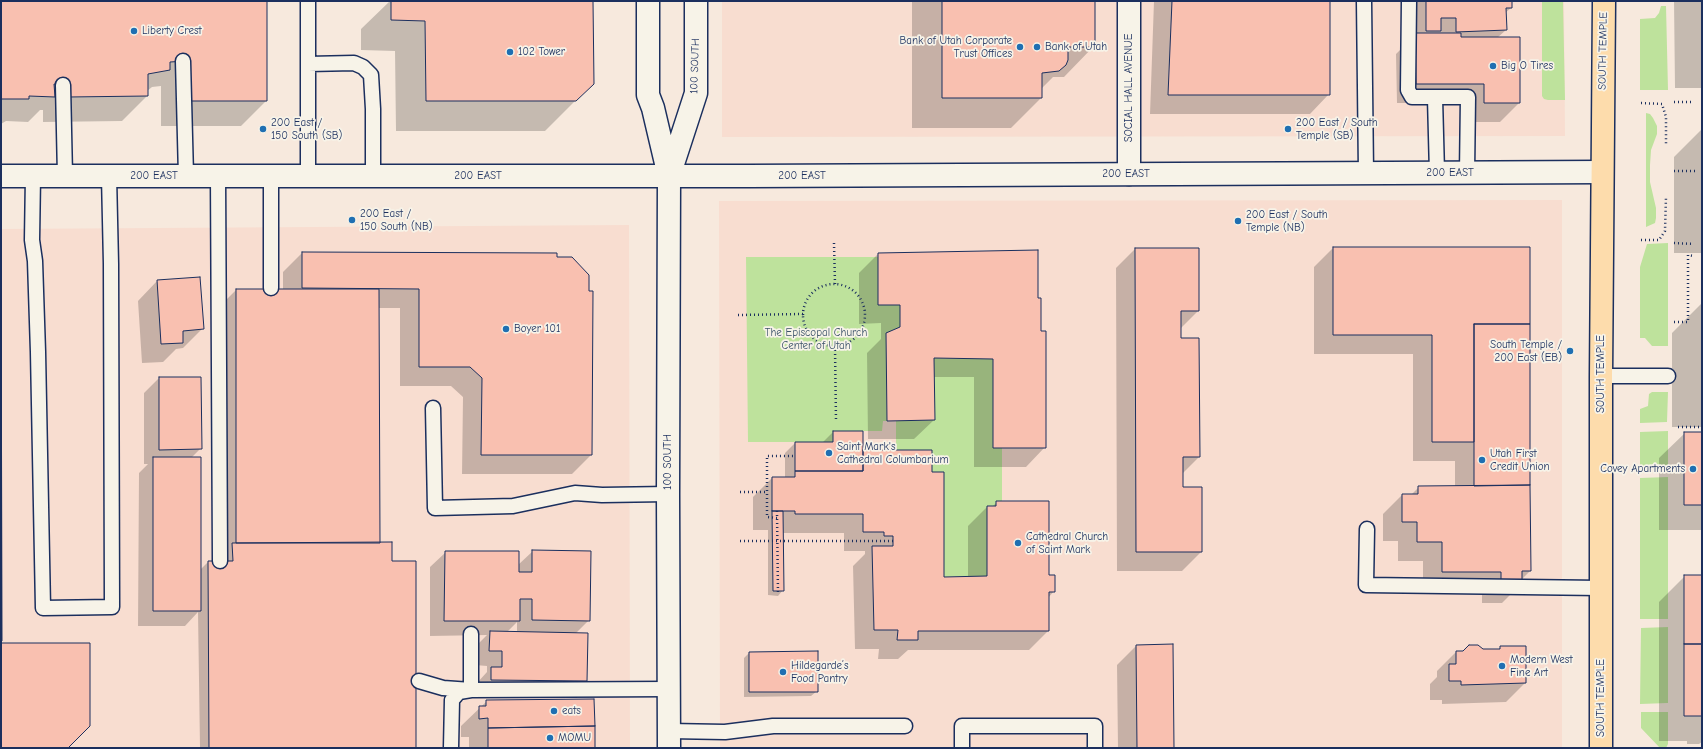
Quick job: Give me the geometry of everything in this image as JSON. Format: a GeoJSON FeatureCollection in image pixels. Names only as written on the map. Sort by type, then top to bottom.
{"type":"FeatureCollection","features":[{"type":"Feature","properties":{"kind":"main road","name":"SOUTH TEMPLE"},"geometry":{"type":"LineString","coordinates":[[1601,748],[1601,376],[1604,1]]}},
{"type":"Feature","properties":{"kind":"street","name":"100 SOUTH"},"geometry":{"type":"LineString","coordinates":[[648,1],[648,95],[653,108],[669,176],[669,740]]}},
{"type":"Feature","properties":{"kind":"street","name":"100 SOUTH"},"geometry":{"type":"LineString","coordinates":[[669,176],[696,93],[696,1]]}},
{"type":"Feature","properties":{"kind":"street","name":"SOCIAL HALL AVENUE"},"geometry":{"type":"LineString","coordinates":[[1129,1],[1130,174]]}},
{"type":"Feature","properties":{"kind":"street","name":"200 EAST"},"geometry":{"type":"LineString","coordinates":[[1,176],[669,176],[1602,172]]}},
{"type":"Feature","properties":{"kind":"lane"},"geometry":{"type":"LineString","coordinates":[[308,1],[308,176]]}},
{"type":"Feature","properties":{"kind":"lane"},"geometry":{"type":"LineString","coordinates":[[1364,1],[1366,173]]}},
{"type":"Feature","properties":{"kind":"lane"},"geometry":{"type":"LineString","coordinates":[[1409,1],[1408,90],[1412,97],[1468,97],[1467,173]]}},
{"type":"Feature","properties":{"kind":"lane"},"geometry":{"type":"LineString","coordinates":[[182,61],[186,176]]}},
{"type":"Feature","properties":{"kind":"lane"},"geometry":{"type":"LineString","coordinates":[[308,64],[354,64],[363,67],[371,75],[373,109],[373,176]]}},
{"type":"Feature","properties":{"kind":"lane"},"geometry":{"type":"LineString","coordinates":[[63,85],[65,176]]}},
{"type":"Feature","properties":{"kind":"lane"},"geometry":{"type":"LineString","coordinates":[[1435,98],[1437,173]]}},
{"type":"Feature","properties":{"kind":"lane"},"geometry":{"type":"LineString","coordinates":[[33,176],[32,240],[35,261],[38,352],[43,608],[112,607],[111,264],[109,176]]}},
{"type":"Feature","properties":{"kind":"lane"},"geometry":{"type":"LineString","coordinates":[[218,176],[220,561]]}},
{"type":"Feature","properties":{"kind":"lane"},"geometry":{"type":"LineString","coordinates":[[271,176],[271,288]]}},
{"type":"Feature","properties":{"kind":"lane"},"geometry":{"type":"LineString","coordinates":[[1601,376],[1668,376]]}},
{"type":"Feature","properties":{"kind":"lane"},"geometry":{"type":"LineString","coordinates":[[433,408],[435,508],[513,506],[575,493],[602,495],[668,494]]}},
{"type":"Feature","properties":{"kind":"lane"},"geometry":{"type":"LineString","coordinates":[[1367,529],[1366,585],[1601,588]]}},
{"type":"Feature","properties":{"kind":"lane"},"geometry":{"type":"LineString","coordinates":[[471,634],[471,690]]}},
{"type":"Feature","properties":{"kind":"lane"},"geometry":{"type":"LineString","coordinates":[[419,682],[443,688],[471,690],[669,689]]}},
{"type":"Feature","properties":{"kind":"lane"},"geometry":{"type":"LineString","coordinates":[[451,748],[452,700],[459,692],[471,690]]}},
{"type":"Feature","properties":{"kind":"lane"},"geometry":{"type":"LineString","coordinates":[[669,740],[773,726],[905,726]]}},
{"type":"Feature","properties":{"kind":"lane"},"geometry":{"type":"LineString","coordinates":[[962,748],[962,726],[1095,726],[1095,748]]}},
{"type":"Feature","properties":{"kind":"path"},"geometry":{"type":"LineString","coordinates":[[1674,102],[1694,102]]}},
{"type":"Feature","properties":{"kind":"path"},"geometry":{"type":"LineString","coordinates":[[1641,103],[1662,104],[1666,117],[1666,145]]}},
{"type":"Feature","properties":{"kind":"path"},"geometry":{"type":"LineString","coordinates":[[1674,171],[1695,171]]}},
{"type":"Feature","properties":{"kind":"path"},"geometry":{"type":"LineString","coordinates":[[1641,240],[1660,240],[1665,231],[1666,197]]}},
{"type":"Feature","properties":{"kind":"path"},"geometry":{"type":"LineString","coordinates":[[834,243],[835,284]]}},
{"type":"Feature","properties":{"kind":"path"},"geometry":{"type":"LineString","coordinates":[[1674,243],[1694,244]]}},
{"type":"Feature","properties":{"kind":"path"},"geometry":{"type":"LineString","coordinates":[[1674,322],[1688,322],[1688,255],[1693,256]]}},
{"type":"Feature","properties":{"kind":"path"},"geometry":{"type":"LineString","coordinates":[[827,284],[835,284],[847,286],[856,292],[862,300],[866,310],[866,320],[862,330],[856,338],[847,344],[835,346],[826,345],[817,341],[809,334],[805,325],[803,314],[805,304],[810,295],[818,288],[827,284]]}},
{"type":"Feature","properties":{"kind":"path"},"geometry":{"type":"LineString","coordinates":[[738,315],[803,314]]}},
{"type":"Feature","properties":{"kind":"path"},"geometry":{"type":"LineString","coordinates":[[835,346],[836,421]]}},
{"type":"Feature","properties":{"kind":"path"},"geometry":{"type":"LineString","coordinates":[[1678,427],[1702,427]]}},
{"type":"Feature","properties":{"kind":"path"},"geometry":{"type":"LineString","coordinates":[[777,518],[767,517],[767,456],[795,456]]}},
{"type":"Feature","properties":{"kind":"path"},"geometry":{"type":"LineString","coordinates":[[740,492],[767,492]]}},
{"type":"Feature","properties":{"kind":"path"},"geometry":{"type":"LineString","coordinates":[[777,511],[778,594]]}},
{"type":"Feature","properties":{"kind":"path"},"geometry":{"type":"LineString","coordinates":[[740,541],[893,541]]}},
{"type":"Feature","properties":{"kind":"shaded area"},"geometry":{"type":"Polygon","coordinates":[[[722,1],[1564,1],[1565,136],[722,137],[722,1]]]}},
{"type":"Feature","properties":{"kind":"shaded area"},"geometry":{"type":"Polygon","coordinates":[[[1562,200],[1562,748],[720,748],[719,201],[1562,200]]]}},
{"type":"Feature","properties":{"kind":"shaded area"},"geometry":{"type":"Polygon","coordinates":[[[629,225],[630,748],[1,748],[1,229],[629,225]]]}},
{"type":"Feature","properties":{"kind":"green space"},"geometry":{"type":"Polygon","coordinates":[[[1542,1],[1563,1],[1565,100],[1548,100],[1544,99],[1542,96],[1542,1]]]}},
{"type":"Feature","properties":{"kind":"green space"},"geometry":{"type":"Polygon","coordinates":[[[1661,6],[1666,6],[1668,90],[1640,90],[1640,19],[1655,18],[1659,13],[1661,6]]]}},
{"type":"Feature","properties":{"kind":"green space"},"geometry":{"type":"Polygon","coordinates":[[[1646,113],[1650,114],[1653,118],[1657,126],[1657,134],[1651,150],[1650,165],[1650,182],[1656,208],[1656,218],[1655,223],[1646,227],[1646,113]]]}},
{"type":"Feature","properties":{"kind":"green space"},"geometry":{"type":"Polygon","coordinates":[[[1668,243],[1668,346],[1652,346],[1645,338],[1640,338],[1640,267],[1647,244],[1668,243]]]}},
{"type":"Feature","properties":{"kind":"green space","name":"The Episcopal Church Center of Utah"},"geometry":{"type":"Polygon","coordinates":[[[746,257],[878,257],[878,305],[900,305],[900,327],[886,333],[887,421],[883,421],[882,431],[833,431],[833,442],[748,442],[746,257]]]}},
{"type":"Feature","properties":{"kind":"green space"},"geometry":{"type":"Polygon","coordinates":[[[934,358],[993,359],[993,448],[1002,448],[1002,501],[996,506],[987,506],[987,576],[944,577],[944,472],[932,472],[931,450],[896,450],[896,421],[934,420],[934,358]]]}},
{"type":"Feature","properties":{"kind":"green space"},"geometry":{"type":"Polygon","coordinates":[[[1652,392],[1668,392],[1667,422],[1640,423],[1640,409],[1648,406],[1649,394],[1652,392]]]}},
{"type":"Feature","properties":{"kind":"green space"},"geometry":{"type":"Polygon","coordinates":[[[1668,431],[1668,468],[1640,469],[1640,432],[1668,431]]]}},
{"type":"Feature","properties":{"kind":"green space"},"geometry":{"type":"Polygon","coordinates":[[[1668,477],[1668,619],[1640,619],[1640,478],[1668,477]]]}},
{"type":"Feature","properties":{"kind":"green space"},"geometry":{"type":"Polygon","coordinates":[[[1668,627],[1668,703],[1640,704],[1641,628],[1668,627]]]}},
{"type":"Feature","properties":{"kind":"green space"},"geometry":{"type":"Polygon","coordinates":[[[1641,712],[1668,712],[1668,744],[1666,748],[1660,748],[1641,728],[1641,712]]]}},
{"type":"Feature","properties":{"kind":"building","name":"Liberty Crest"},"geometry":{"type":"Polygon","coordinates":[[[1,1],[267,1],[267,101],[186,101],[186,61],[170,62],[170,70],[148,74],[148,96],[68,97],[68,85],[54,84],[55,97],[29,96],[29,99],[1,99],[1,1]]]}},
{"type":"Feature","properties":{"kind":"building","name":"102 Tower"},"geometry":{"type":"Polygon","coordinates":[[[391,1],[593,1],[594,84],[576,101],[426,101],[425,21],[391,20],[391,1]]]}},
{"type":"Feature","properties":{"kind":"building"},"geometry":{"type":"Polygon","coordinates":[[[942,1],[1095,1],[1095,47],[1068,47],[1068,60],[1066,65],[1059,71],[1042,73],[1042,98],[942,98],[942,1]]]}},
{"type":"Feature","properties":{"kind":"building"},"geometry":{"type":"Polygon","coordinates":[[[1172,1],[1330,1],[1330,95],[1168,95],[1172,1]]]}},
{"type":"Feature","properties":{"kind":"building"},"geometry":{"type":"Polygon","coordinates":[[[1426,1],[1512,1],[1512,8],[1506,8],[1507,30],[1456,32],[1456,18],[1441,18],[1441,31],[1426,31],[1426,1]]]}},
{"type":"Feature","properties":{"kind":"building"},"geometry":{"type":"Polygon","coordinates":[[[1415,33],[1461,33],[1461,37],[1520,37],[1520,103],[1484,103],[1484,84],[1416,84],[1415,33]]]}},
{"type":"Feature","properties":{"kind":"building"},"geometry":{"type":"Polygon","coordinates":[[[1333,247],[1530,247],[1530,324],[1474,324],[1474,442],[1432,442],[1432,335],[1333,335],[1333,247]]]}},
{"type":"Feature","properties":{"kind":"building"},"geometry":{"type":"Polygon","coordinates":[[[1135,248],[1199,248],[1199,311],[1181,311],[1181,338],[1199,338],[1200,457],[1183,457],[1183,487],[1202,487],[1202,552],[1136,552],[1135,248]]]}},
{"type":"Feature","properties":{"kind":"building","name":"The Episcopal Church Center of Utah"},"geometry":{"type":"Polygon","coordinates":[[[1038,250],[1038,298],[1041,298],[1041,331],[1046,331],[1046,448],[993,448],[993,359],[934,358],[935,420],[887,421],[886,333],[900,327],[900,305],[878,305],[878,253],[1038,250]]]}},
{"type":"Feature","properties":{"kind":"building"},"geometry":{"type":"Polygon","coordinates":[[[1,252],[2,641],[1,641],[1,252]]]}},
{"type":"Feature","properties":{"kind":"building","name":"Boyer 101"},"geometry":{"type":"Polygon","coordinates":[[[302,252],[557,253],[557,257],[572,257],[589,275],[589,291],[593,291],[592,455],[481,455],[482,378],[470,367],[419,367],[419,289],[302,288],[302,252]]]}},
{"type":"Feature","properties":{"kind":"building"},"geometry":{"type":"Polygon","coordinates":[[[200,277],[204,329],[183,331],[183,343],[161,344],[157,280],[200,277]]]}},
{"type":"Feature","properties":{"kind":"building"},"geometry":{"type":"Polygon","coordinates":[[[236,289],[379,289],[380,543],[236,543],[236,289]]]}},
{"type":"Feature","properties":{"kind":"building"},"geometry":{"type":"Polygon","coordinates":[[[1474,324],[1530,324],[1530,485],[1474,486],[1474,324]]]}},
{"type":"Feature","properties":{"kind":"building"},"geometry":{"type":"Polygon","coordinates":[[[159,377],[201,377],[202,449],[159,450],[159,377]]]}},
{"type":"Feature","properties":{"kind":"building","name":"Saint Mark's Cathedral Columbarium"},"geometry":{"type":"Polygon","coordinates":[[[833,431],[863,431],[863,471],[795,471],[795,442],[833,442],[833,431]]]}},
{"type":"Feature","properties":{"kind":"building","name":"Covey Apartments"},"geometry":{"type":"Polygon","coordinates":[[[1684,432],[1702,432],[1702,505],[1684,505],[1684,432]]]}},
{"type":"Feature","properties":{"kind":"building","name":"Cathedral Church of Saint Mark"},"geometry":{"type":"Polygon","coordinates":[[[863,450],[932,450],[932,472],[944,472],[944,577],[987,576],[987,506],[996,506],[996,501],[1049,501],[1049,575],[1055,575],[1055,592],[1049,592],[1049,631],[918,631],[918,640],[897,640],[898,630],[874,630],[872,546],[893,546],[893,536],[884,536],[884,532],[863,532],[863,514],[795,514],[795,511],[772,511],[772,477],[795,477],[795,471],[863,471],[863,450]]]}},
{"type":"Feature","properties":{"kind":"building"},"geometry":{"type":"Polygon","coordinates":[[[153,457],[201,457],[201,611],[153,611],[153,457]]]}},
{"type":"Feature","properties":{"kind":"building"},"geometry":{"type":"Polygon","coordinates":[[[1530,485],[1531,571],[1522,571],[1522,584],[1501,584],[1501,572],[1442,572],[1442,542],[1417,542],[1417,522],[1402,522],[1402,494],[1418,494],[1418,486],[1530,485]]]}},
{"type":"Feature","properties":{"kind":"building"},"geometry":{"type":"Polygon","coordinates":[[[772,511],[783,511],[784,591],[773,591],[772,511]]]}},
{"type":"Feature","properties":{"kind":"building"},"geometry":{"type":"Polygon","coordinates":[[[392,542],[392,561],[416,561],[416,748],[209,748],[208,561],[233,561],[232,543],[392,542]]]}},
{"type":"Feature","properties":{"kind":"building"},"geometry":{"type":"Polygon","coordinates":[[[532,550],[591,551],[590,621],[532,620],[532,599],[520,599],[520,621],[444,621],[445,551],[519,551],[519,572],[532,572],[532,550]]]}},
{"type":"Feature","properties":{"kind":"building"},"geometry":{"type":"Polygon","coordinates":[[[1684,575],[1702,575],[1702,644],[1684,644],[1684,575]]]}},
{"type":"Feature","properties":{"kind":"building"},"geometry":{"type":"Polygon","coordinates":[[[490,631],[588,633],[587,681],[491,680],[491,667],[502,667],[502,651],[489,651],[490,631]]]}},
{"type":"Feature","properties":{"kind":"building"},"geometry":{"type":"Polygon","coordinates":[[[1,643],[90,643],[90,726],[68,748],[1,748],[1,643]]]}},
{"type":"Feature","properties":{"kind":"building"},"geometry":{"type":"Polygon","coordinates":[[[1173,644],[1174,748],[1137,748],[1136,645],[1173,644]]]}},
{"type":"Feature","properties":{"kind":"building"},"geometry":{"type":"Polygon","coordinates":[[[1684,644],[1702,644],[1702,716],[1684,716],[1684,644]]]}},
{"type":"Feature","properties":{"kind":"building"},"geometry":{"type":"Polygon","coordinates":[[[1469,645],[1478,645],[1483,649],[1500,649],[1500,646],[1526,646],[1526,683],[1461,685],[1461,681],[1449,681],[1449,664],[1456,664],[1456,651],[1463,651],[1469,645]]]}},
{"type":"Feature","properties":{"kind":"building","name":"Hildegarde’s Food Pantry"},"geometry":{"type":"Polygon","coordinates":[[[818,651],[818,692],[749,692],[749,652],[818,651]]]}},
{"type":"Feature","properties":{"kind":"building"},"geometry":{"type":"Polygon","coordinates":[[[594,699],[595,726],[488,728],[488,718],[479,719],[479,706],[486,706],[486,700],[594,699]]]}},
{"type":"Feature","properties":{"kind":"building"},"geometry":{"type":"Polygon","coordinates":[[[595,726],[595,748],[488,748],[488,728],[595,726]]]}},
{"type":"Feature","properties":{"kind":"place","name":"Liberty Crest"},"geometry":{"type":"Point","coordinates":[134,31]}},
{"type":"Feature","properties":{"kind":"place","name":"Bank of Utah Corporate Trust Offices"},"geometry":{"type":"Point","coordinates":[1020,47]}},
{"type":"Feature","properties":{"kind":"place","name":"Bank of Utah"},"geometry":{"type":"Point","coordinates":[1037,47]}},
{"type":"Feature","properties":{"kind":"place","name":"102 Tower"},"geometry":{"type":"Point","coordinates":[510,52]}},
{"type":"Feature","properties":{"kind":"place","name":"Big O Tires"},"geometry":{"type":"Point","coordinates":[1493,66]}},
{"type":"Feature","properties":{"kind":"place","name":"200 East / 150 South (SB)"},"geometry":{"type":"Point","coordinates":[263,129]}},
{"type":"Feature","properties":{"kind":"place","name":"200 East / South Temple (SB)"},"geometry":{"type":"Point","coordinates":[1288,129]}},
{"type":"Feature","properties":{"kind":"place","name":"200 East / 150 South (NB)"},"geometry":{"type":"Point","coordinates":[352,220]}},
{"type":"Feature","properties":{"kind":"place","name":"200 East / South Temple (NB)"},"geometry":{"type":"Point","coordinates":[1238,221]}},
{"type":"Feature","properties":{"kind":"place","name":"Boyer 101"},"geometry":{"type":"Point","coordinates":[506,329]}},
{"type":"Feature","properties":{"kind":"place","name":"South Temple / 200 East (EB)"},"geometry":{"type":"Point","coordinates":[1570,351]}},
{"type":"Feature","properties":{"kind":"place","name":"Saint Mark's Cathedral Columbarium"},"geometry":{"type":"Point","coordinates":[829,453]}},
{"type":"Feature","properties":{"kind":"place","name":"Utah First Credit Union"},"geometry":{"type":"Point","coordinates":[1482,460]}},
{"type":"Feature","properties":{"kind":"place","name":"Covey Apartments"},"geometry":{"type":"Point","coordinates":[1693,469]}},
{"type":"Feature","properties":{"kind":"place","name":"Cathedral Church of Saint Mark"},"geometry":{"type":"Point","coordinates":[1018,543]}},
{"type":"Feature","properties":{"kind":"place","name":"Modern West Fine Art"},"geometry":{"type":"Point","coordinates":[1502,666]}},
{"type":"Feature","properties":{"kind":"place","name":"Hildegarde’s Food Pantry"},"geometry":{"type":"Point","coordinates":[783,672]}},
{"type":"Feature","properties":{"kind":"place","name":"eats"},"geometry":{"type":"Point","coordinates":[554,711]}},
{"type":"Feature","properties":{"kind":"place","name":"MOMU"},"geometry":{"type":"Point","coordinates":[550,738]}}]}
